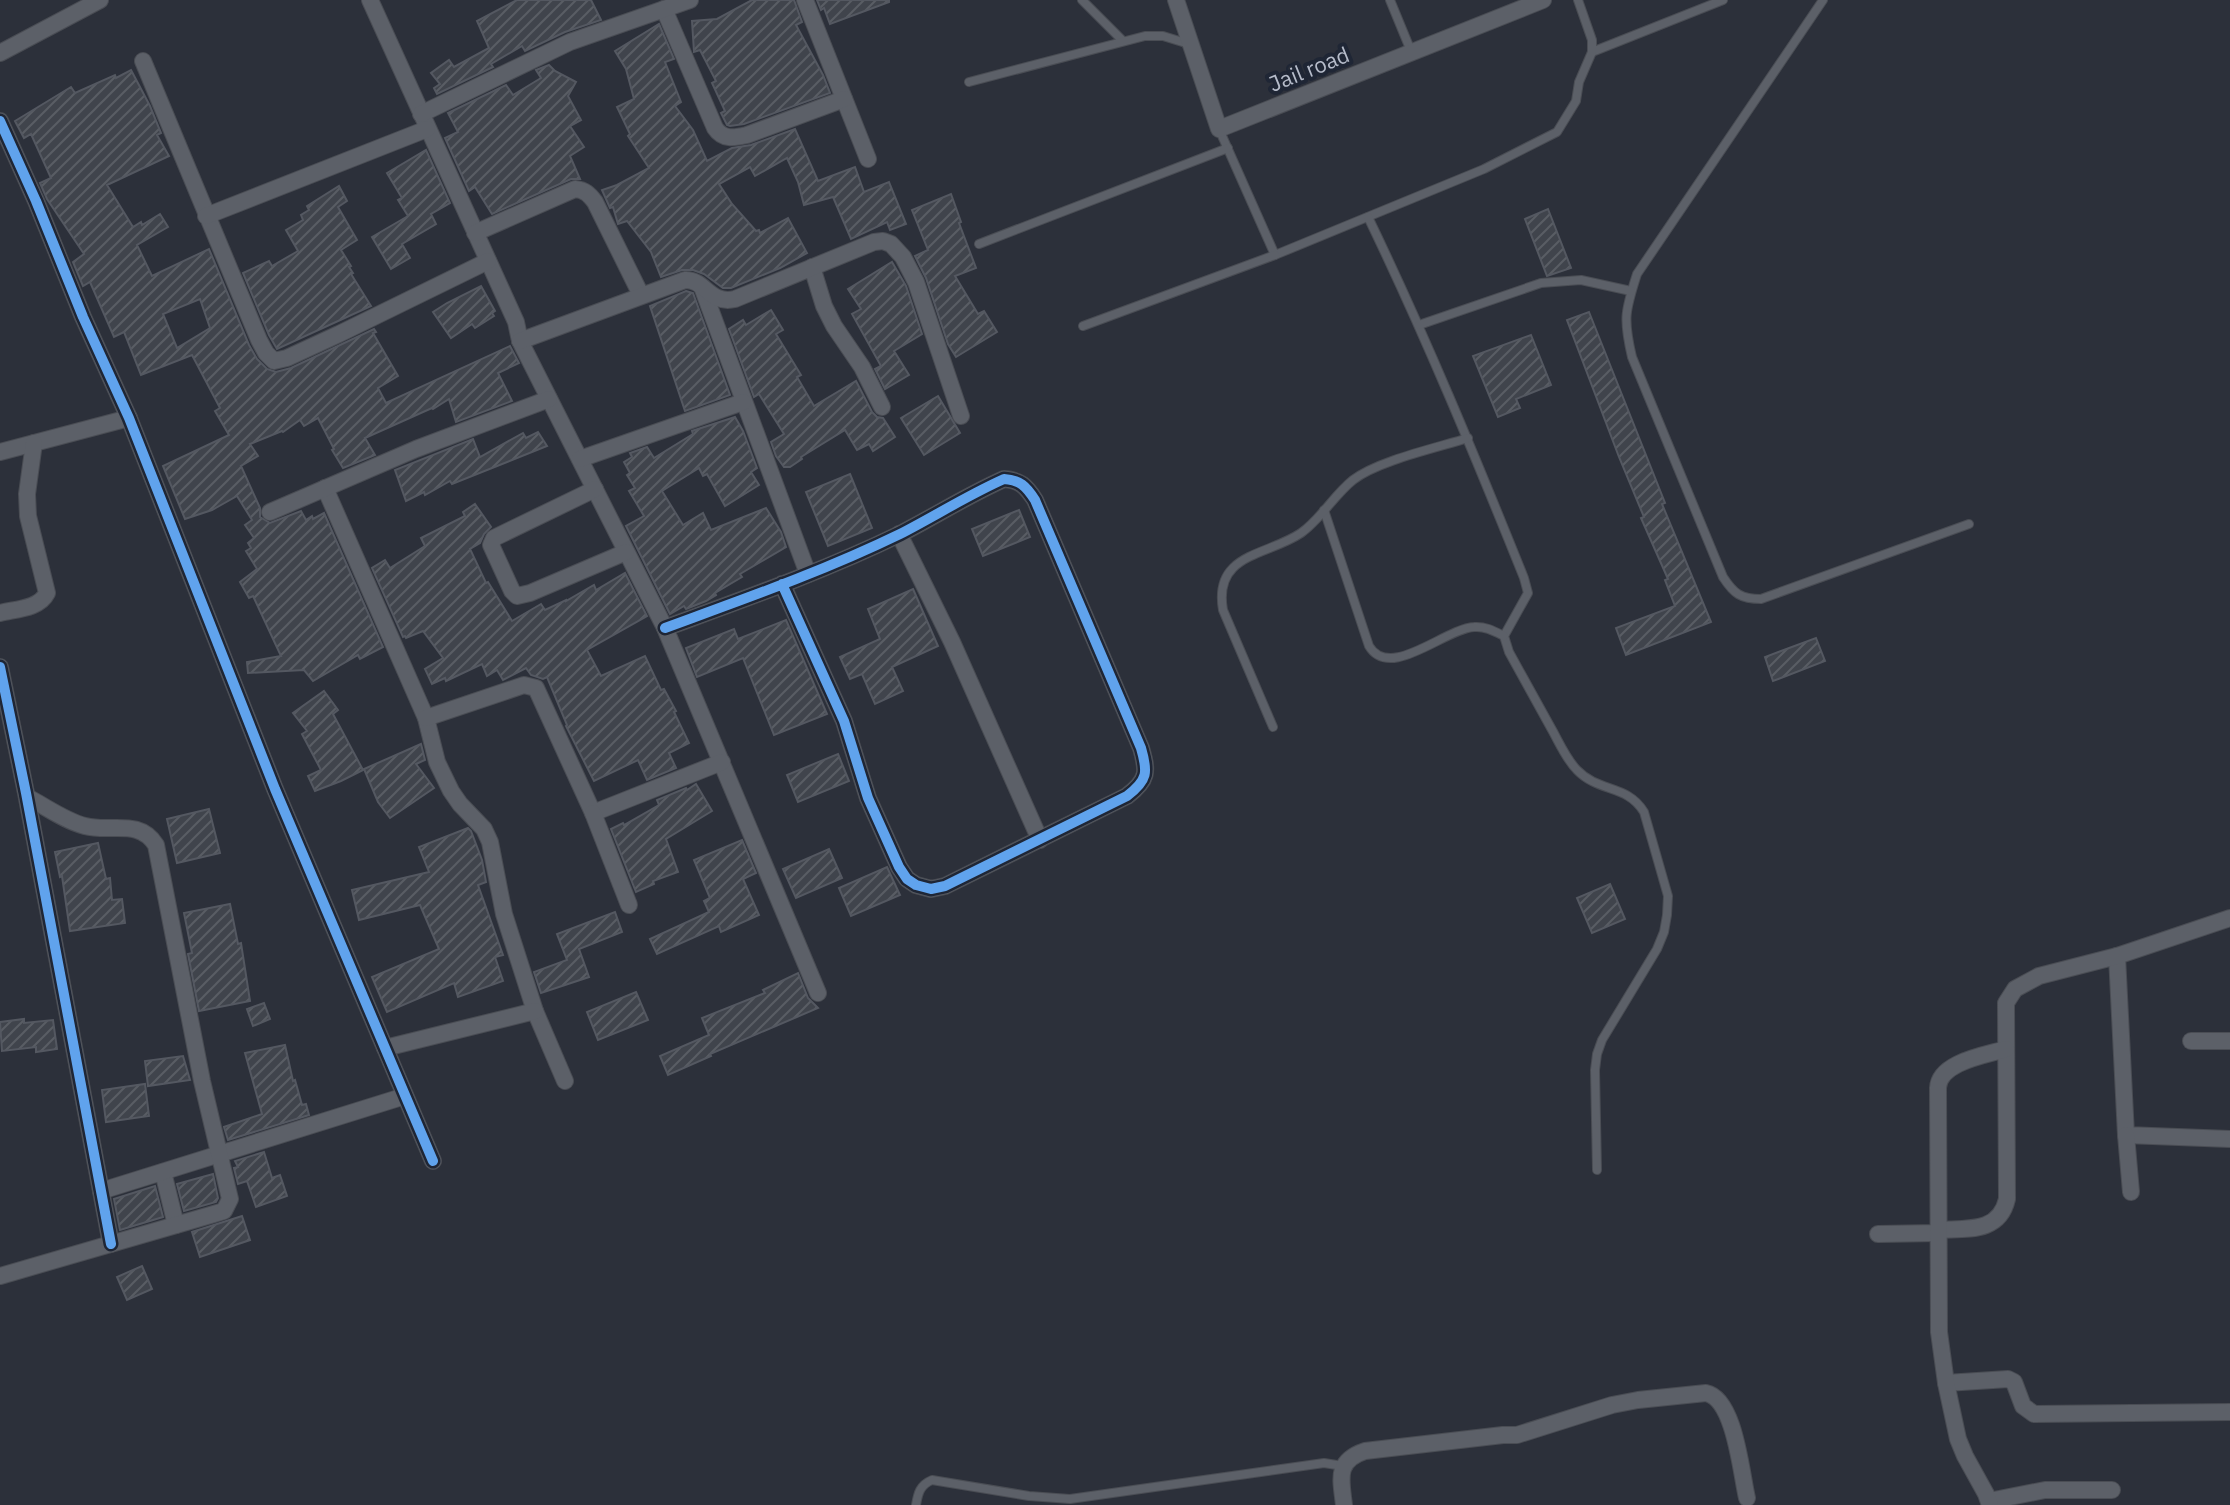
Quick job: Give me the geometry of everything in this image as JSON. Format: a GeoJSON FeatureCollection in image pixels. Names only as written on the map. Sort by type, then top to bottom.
{"type":"FeatureCollection","features":[{"type":"Feature","properties":{"kind":"street"},"geometry":{"type":"LineString","coordinates":[[0,53],[100,0]]}},
{"type":"Feature","properties":{"kind":"street"},"geometry":{"type":"LineString","coordinates":[[370,0],[516,322],[520,341],[665,628],[818,993]]}},
{"type":"Feature","properties":{"kind":"street"},"geometry":{"type":"LineString","coordinates":[[206,216],[424,121],[570,42],[690,0]]}},
{"type":"Feature","properties":{"kind":"street"},"geometry":{"type":"LineString","coordinates":[[805,0],[868,159]]}},
{"type":"Feature","properties":{"kind":"street"},"geometry":{"type":"LineString","coordinates":[[1176,0],[1219,129]]}},
{"type":"Feature","properties":{"kind":"street","name":"Jail road"},"geometry":{"type":"LineString","coordinates":[[1219,129],[1543,0]]}},
{"type":"Feature","properties":{"kind":"street"},"geometry":{"type":"LineString","coordinates":[[664,9],[715,128],[726,137],[747,135],[844,99]]}},
{"type":"Feature","properties":{"kind":"street"},"geometry":{"type":"LineString","coordinates":[[143,61],[259,340],[274,361],[339,334],[488,261]]}},
{"type":"Feature","properties":{"kind":"street"},"geometry":{"type":"LineString","coordinates":[[0,121],[129,418],[275,789],[433,1161]]}},
{"type":"Feature","properties":{"kind":"street"},"geometry":{"type":"LineString","coordinates":[[475,233],[575,189],[582,189],[595,202],[641,295]]}},
{"type":"Feature","properties":{"kind":"street"},"geometry":{"type":"LineString","coordinates":[[520,341],[685,280],[692,279],[711,295],[727,301],[883,241],[897,249],[919,290],[961,416]]}},
{"type":"Feature","properties":{"kind":"street"},"geometry":{"type":"LineString","coordinates":[[812,267],[824,306],[862,367],[882,407]]}},
{"type":"Feature","properties":{"kind":"street"},"geometry":{"type":"LineString","coordinates":[[702,287],[808,574]]}},
{"type":"Feature","properties":{"kind":"street"},"geometry":{"type":"LineString","coordinates":[[270,512],[416,449],[549,399]]}},
{"type":"Feature","properties":{"kind":"street"},"geometry":{"type":"LineString","coordinates":[[580,459],[743,402]]}},
{"type":"Feature","properties":{"kind":"street"},"geometry":{"type":"LineString","coordinates":[[2,449],[129,418]]}},
{"type":"Feature","properties":{"kind":"street"},"geometry":{"type":"LineString","coordinates":[[0,613],[36,605],[44,600],[47,593],[28,516],[27,494],[34,443]]}},
{"type":"Feature","properties":{"kind":"street"},"geometry":{"type":"LineString","coordinates":[[665,628],[808,574],[899,534],[1004,479],[1018,480],[1035,500],[1141,748],[1146,776],[1140,786],[1127,796],[945,886],[931,889],[916,885],[907,879],[899,867],[874,814],[844,721],[782,584]]}},
{"type":"Feature","properties":{"kind":"street"},"geometry":{"type":"LineString","coordinates":[[325,488],[426,718],[437,762],[451,791],[484,829],[490,842],[504,914],[535,1011],[565,1081]]}},
{"type":"Feature","properties":{"kind":"street"},"geometry":{"type":"LineString","coordinates":[[595,489],[494,538],[491,545],[512,591],[522,596],[626,552]]}},
{"type":"Feature","properties":{"kind":"street"},"geometry":{"type":"LineString","coordinates":[[899,534],[952,642],[1040,840]]}},
{"type":"Feature","properties":{"kind":"street"},"geometry":{"type":"LineString","coordinates":[[0,667],[111,1244]]}},
{"type":"Feature","properties":{"kind":"street"},"geometry":{"type":"LineString","coordinates":[[426,718],[524,685],[536,688],[593,813],[629,905]]}},
{"type":"Feature","properties":{"kind":"street"},"geometry":{"type":"LineString","coordinates":[[593,813],[722,762]]}},
{"type":"Feature","properties":{"kind":"street"},"geometry":{"type":"LineString","coordinates":[[0,1276],[224,1211],[230,1199],[218,1155],[156,845],[140,829],[85,826],[27,797]]}},
{"type":"Feature","properties":{"kind":"street"},"geometry":{"type":"LineString","coordinates":[[1878,1234],[1937,1233],[1937,1230],[1981,1227],[1992,1223],[2005,1210],[2006,1003],[2015,989],[2039,976],[2117,956],[2230,918]]}},
{"type":"Feature","properties":{"kind":"street"},"geometry":{"type":"LineString","coordinates":[[2117,956],[2131,1192]]}},
{"type":"Feature","properties":{"kind":"street"},"geometry":{"type":"LineString","coordinates":[[385,1048],[535,1011]]}},
{"type":"Feature","properties":{"kind":"street"},"geometry":{"type":"LineString","coordinates":[[2191,1041],[2230,1041]]}},
{"type":"Feature","properties":{"kind":"street"},"geometry":{"type":"LineString","coordinates":[[2006,1049],[1957,1064],[1938,1081],[1939,1332],[1958,1439],[1989,1503],[2045,1490],[2112,1490]]}},
{"type":"Feature","properties":{"kind":"street"},"geometry":{"type":"LineString","coordinates":[[101,1191],[405,1096]]}},
{"type":"Feature","properties":{"kind":"street"},"geometry":{"type":"LineString","coordinates":[[2126,1135],[2230,1139]]}},
{"type":"Feature","properties":{"kind":"street"},"geometry":{"type":"LineString","coordinates":[[163,1172],[176,1225]]}},
{"type":"Feature","properties":{"kind":"street"},"geometry":{"type":"LineString","coordinates":[[1946,1383],[2008,1379],[2014,1382],[2023,1406],[2034,1414],[2230,1412]]}},
{"type":"Feature","properties":{"kind":"street"},"geometry":{"type":"LineString","coordinates":[[1344,1505],[1341,1475],[1343,1466],[1355,1454],[1517,1435],[1612,1405],[1706,1393],[1713,1394],[1726,1410],[1738,1449],[1747,1498]]}},
{"type":"Feature","properties":{"kind":"lane"},"geometry":{"type":"LineString","coordinates":[[1082,0],[1123,41]]}},
{"type":"Feature","properties":{"kind":"lane"},"geometry":{"type":"LineString","coordinates":[[1390,0],[1411,51]]}},
{"type":"Feature","properties":{"kind":"lane"},"geometry":{"type":"LineString","coordinates":[[1083,326],[1368,217],[1484,169],[1557,132],[1576,101],[1579,82],[1592,52],[1592,40],[1578,0]]}},
{"type":"Feature","properties":{"kind":"lane"},"geometry":{"type":"LineString","coordinates":[[1592,52],[1723,0]]}},
{"type":"Feature","properties":{"kind":"lane"},"geometry":{"type":"LineString","coordinates":[[1823,0],[1637,274],[1627,305],[1625,327],[1632,357],[1723,577],[1732,591],[1745,599],[1761,599],[1969,524]]}},
{"type":"Feature","properties":{"kind":"lane"},"geometry":{"type":"LineString","coordinates":[[969,82],[1145,36],[1163,36],[1189,44]]}},
{"type":"Feature","properties":{"kind":"lane"},"geometry":{"type":"LineString","coordinates":[[1219,129],[1275,255]]}},
{"type":"Feature","properties":{"kind":"lane"},"geometry":{"type":"LineString","coordinates":[[979,244],[1228,148]]}},
{"type":"Feature","properties":{"kind":"lane"},"geometry":{"type":"LineString","coordinates":[[1368,217],[1468,438],[1524,578],[1528,593],[1504,636],[1509,652],[1576,769],[1600,786],[1637,800],[1644,812],[1668,896],[1664,932],[1657,949],[1602,1040],[1597,1054],[1597,1170]]}},
{"type":"Feature","properties":{"kind":"lane"},"geometry":{"type":"LineString","coordinates":[[1419,325],[1549,282],[1581,280],[1631,291]]}},
{"type":"Feature","properties":{"kind":"lane"},"geometry":{"type":"LineString","coordinates":[[1273,727],[1223,610],[1220,595],[1223,581],[1234,566],[1248,556],[1301,533],[1342,490],[1370,469],[1468,438]]}},
{"type":"Feature","properties":{"kind":"lane"},"geometry":{"type":"LineString","coordinates":[[1324,510],[1374,654],[1382,658],[1396,658],[1467,628],[1489,629],[1504,636]]}},
{"type":"Feature","properties":{"kind":"lane"},"geometry":{"type":"LineString","coordinates":[[916,1505],[919,1490],[932,1480],[1029,1496],[1070,1499],[1324,1463],[1343,1466]]}},
{"type":"Feature","properties":{"kind":"building"},"geometry":{"type":"Polygon","coordinates":[[[517,0],[591,0],[601,20],[565,32],[525,51],[522,46],[491,64],[493,67],[437,94],[434,88],[440,84],[431,73],[449,60],[454,67],[489,48],[477,21],[517,0]]]}},
{"type":"Feature","properties":{"kind":"building"},"geometry":{"type":"Polygon","coordinates":[[[752,0],[794,0],[802,22],[796,25],[830,93],[744,124],[730,126],[721,113],[725,111],[712,83],[716,81],[700,50],[694,52],[692,21],[717,19],[752,0]]]}},
{"type":"Feature","properties":{"kind":"building"},"geometry":{"type":"Polygon","coordinates":[[[817,0],[889,0],[889,2],[830,24],[817,0]]]}},
{"type":"Feature","properties":{"kind":"building"},"geometry":{"type":"Polygon","coordinates":[[[659,24],[674,59],[665,62],[681,102],[675,106],[693,130],[707,161],[732,148],[751,145],[795,129],[818,181],[855,167],[864,192],[889,182],[906,224],[890,230],[887,222],[851,239],[833,197],[804,205],[787,158],[755,176],[750,167],[719,184],[732,204],[760,233],[788,218],[807,253],[731,288],[723,288],[693,270],[661,277],[651,252],[627,221],[618,224],[613,207],[610,208],[602,190],[649,168],[628,136],[630,134],[617,107],[634,99],[626,69],[615,51],[659,24]]]}},
{"type":"Feature","properties":{"kind":"building"},"geometry":{"type":"Polygon","coordinates":[[[549,65],[576,82],[568,96],[581,120],[570,126],[584,147],[570,156],[580,179],[571,179],[492,214],[475,187],[469,191],[445,138],[458,132],[448,113],[506,85],[513,95],[541,78],[536,70],[549,65]]]}},
{"type":"Feature","properties":{"kind":"building"},"geometry":{"type":"Polygon","coordinates":[[[131,70],[150,106],[161,133],[157,135],[169,156],[107,185],[133,227],[160,214],[168,227],[137,245],[152,276],[209,249],[249,345],[267,369],[276,372],[291,368],[374,329],[376,332],[373,333],[398,376],[378,388],[386,403],[510,346],[519,363],[498,373],[512,401],[456,422],[449,399],[365,438],[375,455],[343,468],[318,418],[304,426],[300,420],[283,432],[250,444],[258,456],[241,466],[260,508],[260,517],[270,523],[301,511],[306,520],[324,513],[383,647],[360,659],[358,655],[313,681],[304,670],[248,673],[247,662],[281,656],[253,596],[249,598],[240,582],[257,569],[246,551],[251,548],[248,543],[254,538],[245,525],[252,520],[237,496],[212,510],[185,519],[163,466],[229,435],[215,411],[220,408],[192,355],[141,375],[124,332],[114,337],[90,282],[83,286],[73,262],[84,254],[47,199],[40,183],[51,178],[31,134],[24,138],[15,121],[71,87],[75,93],[115,75],[116,78],[131,70]],[[200,299],[163,314],[177,348],[210,328],[200,299]]]}},
{"type":"Feature","properties":{"kind":"building"},"geometry":{"type":"Polygon","coordinates":[[[426,150],[450,203],[431,214],[436,224],[402,244],[410,258],[391,269],[372,237],[408,216],[398,200],[402,198],[387,173],[426,150]]]}},
{"type":"Feature","properties":{"kind":"building"},"geometry":{"type":"Polygon","coordinates":[[[339,186],[347,201],[338,207],[357,240],[341,250],[351,266],[351,274],[371,306],[277,349],[243,273],[269,261],[272,266],[298,251],[286,230],[303,220],[301,215],[309,210],[307,206],[339,186]]]}},
{"type":"Feature","properties":{"kind":"building"},"geometry":{"type":"Polygon","coordinates":[[[951,194],[976,268],[955,276],[978,314],[984,311],[997,332],[956,357],[948,344],[926,278],[915,256],[928,250],[912,210],[951,194]]]}},
{"type":"Feature","properties":{"kind":"building"},"geometry":{"type":"Polygon","coordinates":[[[1548,209],[1571,268],[1547,276],[1525,219],[1548,209]]]}},
{"type":"Feature","properties":{"kind":"building"},"geometry":{"type":"Polygon","coordinates":[[[892,262],[906,286],[922,334],[894,351],[909,375],[885,389],[875,369],[881,366],[852,314],[861,309],[848,289],[892,262]]]}},
{"type":"Feature","properties":{"kind":"building"},"geometry":{"type":"Polygon","coordinates":[[[481,286],[495,311],[492,313],[494,316],[475,328],[472,324],[451,338],[433,312],[481,286]]]}},
{"type":"Feature","properties":{"kind":"building"},"geometry":{"type":"Polygon","coordinates":[[[686,291],[693,293],[730,395],[685,411],[650,306],[686,291]]]}},
{"type":"Feature","properties":{"kind":"building"},"geometry":{"type":"Polygon","coordinates":[[[771,310],[783,330],[776,334],[801,375],[797,377],[814,406],[856,381],[872,412],[883,418],[895,437],[873,451],[869,444],[857,450],[845,430],[790,467],[784,467],[771,442],[784,434],[759,394],[754,397],[729,329],[743,320],[746,325],[771,310]]]}},
{"type":"Feature","properties":{"kind":"building"},"geometry":{"type":"Polygon","coordinates":[[[1589,312],[1711,622],[1626,655],[1616,628],[1675,606],[1665,580],[1668,579],[1641,518],[1644,517],[1567,320],[1589,312]]]}},
{"type":"Feature","properties":{"kind":"building"},"geometry":{"type":"Polygon","coordinates":[[[1531,335],[1551,385],[1516,399],[1520,408],[1498,417],[1473,356],[1531,335]]]}},
{"type":"Feature","properties":{"kind":"building"},"geometry":{"type":"Polygon","coordinates":[[[938,396],[960,433],[924,455],[901,418],[938,396]]]}},
{"type":"Feature","properties":{"kind":"building"},"geometry":{"type":"Polygon","coordinates":[[[735,417],[757,468],[751,472],[759,485],[725,506],[707,474],[703,476],[699,468],[662,491],[683,525],[703,513],[711,530],[766,508],[786,547],[740,574],[742,577],[706,601],[686,609],[684,606],[670,614],[626,526],[644,516],[629,491],[635,488],[624,462],[632,457],[630,453],[647,447],[654,458],[693,434],[692,431],[735,417]]]}},
{"type":"Feature","properties":{"kind":"building"},"geometry":{"type":"Polygon","coordinates":[[[538,432],[547,446],[452,484],[450,481],[425,495],[424,492],[406,501],[395,470],[473,439],[480,457],[523,433],[526,438],[538,432]]]}},
{"type":"Feature","properties":{"kind":"building"},"geometry":{"type":"Polygon","coordinates":[[[850,474],[872,528],[828,546],[806,492],[850,474]]]}},
{"type":"Feature","properties":{"kind":"building"},"geometry":{"type":"Polygon","coordinates":[[[475,504],[491,527],[480,543],[470,549],[486,583],[512,621],[541,604],[545,610],[594,585],[596,590],[625,573],[647,616],[587,650],[601,676],[645,656],[661,690],[664,689],[676,711],[689,743],[669,753],[676,768],[647,780],[638,760],[594,781],[566,726],[547,677],[543,679],[531,675],[526,668],[503,680],[497,670],[487,676],[482,664],[446,681],[445,678],[432,684],[425,669],[443,658],[423,631],[403,637],[372,568],[385,560],[390,568],[425,546],[421,538],[465,516],[463,512],[475,504]]]}},
{"type":"Feature","properties":{"kind":"building"},"geometry":{"type":"Polygon","coordinates":[[[1019,510],[1030,537],[983,556],[972,529],[1019,510]]]}},
{"type":"Feature","properties":{"kind":"building"},"geometry":{"type":"Polygon","coordinates":[[[913,589],[938,646],[892,667],[903,691],[875,704],[862,674],[850,679],[840,657],[880,639],[868,609],[913,589]]]}},
{"type":"Feature","properties":{"kind":"building"},"geometry":{"type":"Polygon","coordinates":[[[786,620],[827,714],[774,735],[743,658],[697,677],[686,648],[734,629],[738,639],[786,620]]]}},
{"type":"Feature","properties":{"kind":"building"},"geometry":{"type":"Polygon","coordinates":[[[1816,638],[1825,661],[1773,681],[1765,657],[1816,638]]]}},
{"type":"Feature","properties":{"kind":"building"},"geometry":{"type":"Polygon","coordinates":[[[324,691],[338,710],[333,714],[363,770],[315,791],[308,776],[321,770],[302,734],[307,731],[293,713],[324,691]]]}},
{"type":"Feature","properties":{"kind":"building"},"geometry":{"type":"Polygon","coordinates":[[[421,744],[425,760],[416,764],[434,788],[390,818],[378,802],[364,769],[421,744]]]}},
{"type":"Feature","properties":{"kind":"building"},"geometry":{"type":"Polygon","coordinates":[[[838,754],[849,781],[798,802],[787,775],[838,754]]]}},
{"type":"Feature","properties":{"kind":"building"},"geometry":{"type":"Polygon","coordinates":[[[696,784],[712,811],[666,839],[678,872],[653,881],[654,884],[636,892],[611,829],[659,805],[657,800],[696,784]]]}},
{"type":"Feature","properties":{"kind":"building"},"geometry":{"type":"Polygon","coordinates":[[[209,809],[220,853],[177,863],[167,819],[209,809]]]}},
{"type":"Feature","properties":{"kind":"building"},"geometry":{"type":"Polygon","coordinates":[[[468,828],[482,860],[486,882],[478,885],[503,955],[495,957],[503,981],[458,997],[454,983],[387,1012],[372,977],[439,949],[420,905],[359,920],[352,890],[429,872],[419,847],[468,828]]]}},
{"type":"Feature","properties":{"kind":"building"},"geometry":{"type":"Polygon","coordinates":[[[742,840],[756,873],[743,879],[759,915],[721,932],[719,926],[657,954],[650,939],[709,912],[704,901],[710,898],[694,860],[742,840]]]}},
{"type":"Feature","properties":{"kind":"building"},"geometry":{"type":"Polygon","coordinates":[[[98,843],[106,879],[110,878],[112,900],[122,899],[125,923],[70,931],[62,876],[55,852],[98,843]]]}},
{"type":"Feature","properties":{"kind":"building"},"geometry":{"type":"Polygon","coordinates":[[[829,849],[842,878],[796,898],[783,869],[829,849]]]}},
{"type":"Feature","properties":{"kind":"building"},"geometry":{"type":"Polygon","coordinates":[[[887,867],[900,895],[851,916],[839,888],[887,867]]]}},
{"type":"Feature","properties":{"kind":"building"},"geometry":{"type":"Polygon","coordinates":[[[1610,884],[1625,919],[1592,933],[1577,898],[1610,884]]]}},
{"type":"Feature","properties":{"kind":"building"},"geometry":{"type":"Polygon","coordinates":[[[230,904],[238,944],[241,943],[250,1001],[199,1011],[184,913],[230,904]]]}},
{"type":"Feature","properties":{"kind":"building"},"geometry":{"type":"Polygon","coordinates":[[[615,912],[622,932],[579,949],[589,977],[541,993],[534,972],[567,960],[557,934],[615,912]]]}},
{"type":"Feature","properties":{"kind":"building"},"geometry":{"type":"Polygon","coordinates":[[[798,973],[808,998],[818,1008],[668,1075],[660,1056],[709,1035],[702,1018],[765,993],[763,990],[798,973]]]}},
{"type":"Feature","properties":{"kind":"building"},"geometry":{"type":"Polygon","coordinates":[[[636,992],[648,1020],[598,1040],[587,1012],[636,992]]]}},
{"type":"Feature","properties":{"kind":"building"},"geometry":{"type":"Polygon","coordinates":[[[264,1003],[270,1019],[253,1026],[247,1009],[264,1003]]]}},
{"type":"Feature","properties":{"kind":"building"},"geometry":{"type":"Polygon","coordinates":[[[24,1019],[24,1023],[53,1020],[57,1049],[36,1052],[36,1047],[2,1051],[0,1022],[24,1019]]]}},
{"type":"Feature","properties":{"kind":"building"},"geometry":{"type":"Polygon","coordinates":[[[285,1045],[293,1081],[309,1115],[228,1140],[224,1127],[262,1114],[245,1053],[285,1045]]]}},
{"type":"Feature","properties":{"kind":"building"},"geometry":{"type":"Polygon","coordinates":[[[183,1056],[190,1080],[148,1086],[145,1061],[183,1056]]]}},
{"type":"Feature","properties":{"kind":"building"},"geometry":{"type":"Polygon","coordinates":[[[145,1084],[149,1116],[106,1122],[102,1090],[145,1084]]]}},
{"type":"Feature","properties":{"kind":"building"},"geometry":{"type":"Polygon","coordinates":[[[264,1152],[272,1178],[280,1175],[287,1196],[256,1207],[247,1181],[238,1184],[235,1161],[264,1152]]]}},
{"type":"Feature","properties":{"kind":"building"},"geometry":{"type":"Polygon","coordinates":[[[213,1174],[218,1198],[216,1202],[184,1211],[177,1184],[213,1174]]]}},
{"type":"Feature","properties":{"kind":"building"},"geometry":{"type":"Polygon","coordinates":[[[155,1186],[163,1217],[120,1230],[114,1199],[155,1186]]]}},
{"type":"Feature","properties":{"kind":"building"},"geometry":{"type":"Polygon","coordinates":[[[242,1216],[250,1240],[200,1257],[192,1232],[242,1216]]]}},
{"type":"Feature","properties":{"kind":"building"},"geometry":{"type":"Polygon","coordinates":[[[142,1266],[152,1289],[127,1300],[117,1277],[142,1266]]]}},
{"type":"Feature","properties":{"kind":"cycle path"},"geometry":{"type":"LineString","coordinates":[[0,121],[129,418],[275,789],[433,1161]]}},
{"type":"Feature","properties":{"kind":"cycle path"},"geometry":{"type":"LineString","coordinates":[[665,628],[842,560],[900,534],[1004,479],[1018,482],[1035,500],[1141,748],[1145,763],[1143,780],[1127,796],[945,886],[931,889],[916,885],[907,879],[899,867],[868,798],[844,721],[782,584]]}},
{"type":"Feature","properties":{"kind":"cycle path"},"geometry":{"type":"LineString","coordinates":[[0,667],[111,1244]]}}]}
